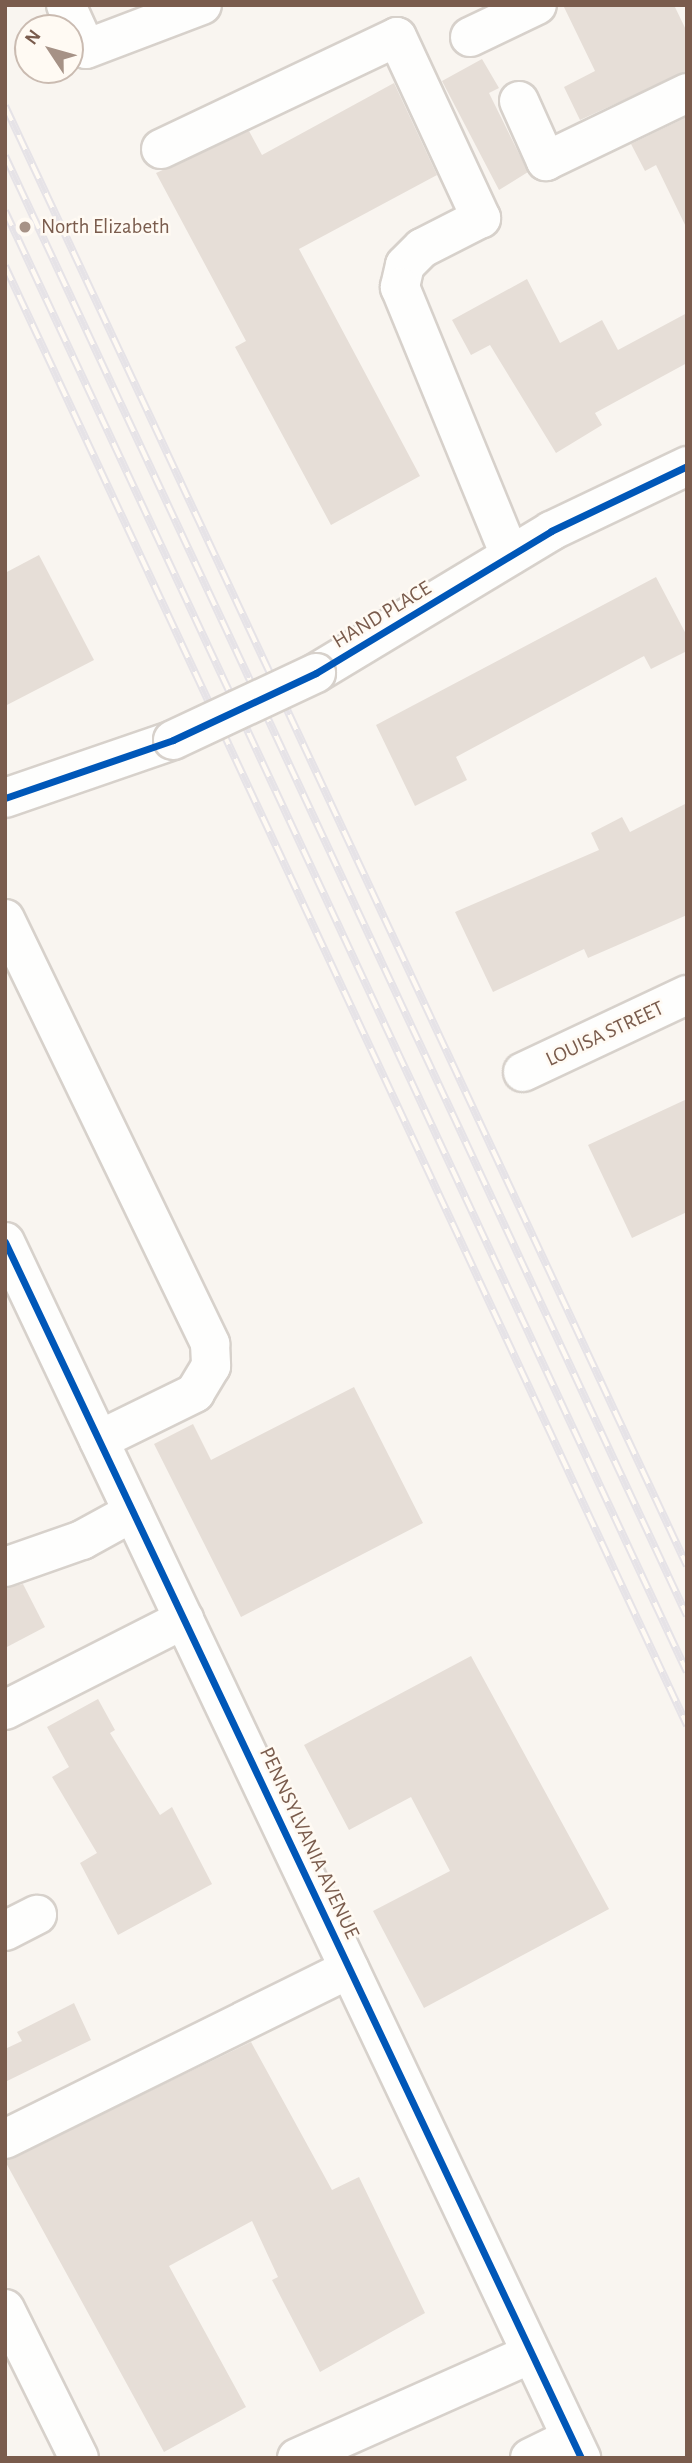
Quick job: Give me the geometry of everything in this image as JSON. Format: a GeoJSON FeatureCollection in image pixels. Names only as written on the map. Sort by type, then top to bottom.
{"type":"FeatureCollection","features":[{"type":"Feature","properties":{"kind":"street"},"geometry":{"type":"LineString","coordinates":[[66,5],[86,49],[203,6]]}},
{"type":"Feature","properties":{"kind":"street"},"geometry":{"type":"LineString","coordinates":[[470,37],[537,5]]}},
{"type":"Feature","properties":{"kind":"street"},"geometry":{"type":"LineString","coordinates":[[161,149],[397,37],[481,218],[422,248],[405,265],[400,287],[510,555]]}},
{"type":"Feature","properties":{"kind":"street"},"geometry":{"type":"LineString","coordinates":[[519,101],[546,161],[687,93]]}},
{"type":"Feature","properties":{"kind":"street","name":"HAND PLACE"},"geometry":{"type":"LineString","coordinates":[[5,798],[173,740],[316,673],[510,555],[687,466]]}},
{"type":"Feature","properties":{"kind":"street"},"geometry":{"type":"LineString","coordinates":[[5,919],[210,1344],[211,1366],[195,1393],[99,1440]]}},
{"type":"Feature","properties":{"kind":"street","name":"LOUISA STREET"},"geometry":{"type":"LineString","coordinates":[[523,1072],[687,995]]}},
{"type":"Feature","properties":{"kind":"street","name":"PENNSYLVANIA AVENUE"},"geometry":{"type":"LineString","coordinates":[[5,1242],[576,2448]]}},
{"type":"Feature","properties":{"kind":"street"},"geometry":{"type":"LineString","coordinates":[[5,1567],[82,1540],[133,1512]]}},
{"type":"Feature","properties":{"kind":"street"},"geometry":{"type":"LineString","coordinates":[[5,1710],[184,1619]]}},
{"type":"Feature","properties":{"kind":"street"},"geometry":{"type":"LineString","coordinates":[[5,2139],[349,1969]]}},
{"type":"Feature","properties":{"kind":"street"},"geometry":{"type":"LineString","coordinates":[[5,2309],[79,2458]]}},
{"type":"Feature","properties":{"kind":"street"},"geometry":{"type":"LineString","coordinates":[[297,2458],[531,2354]]}},
{"type":"Feature","properties":{"kind":"street"},"geometry":{"type":"LineString","coordinates":[[530,2458],[576,2448]]}},
{"type":"Feature","properties":{"kind":"building"},"geometry":{"type":"Polygon","coordinates":[[[563,5],[674,5],[687,32],[687,71],[580,120],[564,87],[595,71],[563,5]]]}},
{"type":"Feature","properties":{"kind":"building"},"geometry":{"type":"Polygon","coordinates":[[[482,59],[499,88],[489,93],[528,172],[499,190],[442,81],[482,59]]]}},
{"type":"Feature","properties":{"kind":"building"},"geometry":{"type":"Polygon","coordinates":[[[394,83],[437,175],[299,249],[420,476],[331,525],[235,347],[246,341],[156,173],[249,131],[262,155],[394,83]]]}},
{"type":"Feature","properties":{"kind":"building"},"geometry":{"type":"Polygon","coordinates":[[[687,117],[687,229],[656,165],[645,171],[631,144],[687,117]]]}},
{"type":"Feature","properties":{"kind":"building"},"geometry":{"type":"Polygon","coordinates":[[[527,279],[560,343],[602,320],[618,350],[687,313],[687,363],[595,413],[602,425],[556,453],[490,345],[471,355],[452,320],[527,279]]]}},
{"type":"Feature","properties":{"kind":"building"},"geometry":{"type":"Polygon","coordinates":[[[39,555],[94,660],[5,706],[5,573],[39,555]]]}},
{"type":"Feature","properties":{"kind":"building"},"geometry":{"type":"Polygon","coordinates":[[[656,577],[687,636],[687,651],[651,669],[644,656],[456,757],[467,780],[415,806],[376,725],[656,577]]]}},
{"type":"Feature","properties":{"kind":"building"},"geometry":{"type":"Polygon","coordinates":[[[687,803],[687,915],[588,958],[584,949],[493,992],[455,912],[599,850],[591,833],[622,817],[630,832],[687,803]]]}},
{"type":"Feature","properties":{"kind":"building"},"geometry":{"type":"Polygon","coordinates":[[[687,1099],[687,1212],[632,1238],[588,1145],[687,1099]]]}},
{"type":"Feature","properties":{"kind":"building"},"geometry":{"type":"Polygon","coordinates":[[[354,1387],[423,1523],[241,1617],[154,1444],[193,1424],[211,1460],[354,1387]]]}},
{"type":"Feature","properties":{"kind":"building"},"geometry":{"type":"Polygon","coordinates":[[[23,1584],[45,1627],[5,1648],[5,1588],[23,1584]]]}},
{"type":"Feature","properties":{"kind":"building"},"geometry":{"type":"Polygon","coordinates":[[[471,1656],[609,1909],[424,2008],[373,1911],[450,1871],[411,1797],[349,1830],[304,1745],[471,1656]]]}},
{"type":"Feature","properties":{"kind":"building"},"geometry":{"type":"Polygon","coordinates":[[[98,1699],[115,1730],[110,1733],[160,1815],[172,1807],[212,1884],[118,1935],[80,1863],[97,1853],[52,1777],[69,1767],[47,1727],[98,1699]]]}},
{"type":"Feature","properties":{"kind":"building"},"geometry":{"type":"Polygon","coordinates":[[[74,2003],[91,2040],[5,2082],[5,2049],[22,2041],[17,2032],[74,2003]]]}},
{"type":"Feature","properties":{"kind":"building"},"geometry":{"type":"Polygon","coordinates":[[[251,2042],[332,2190],[359,2177],[425,2313],[320,2372],[272,2280],[278,2277],[252,2221],[169,2266],[246,2407],[164,2452],[5,2161],[251,2042]]]}},
{"type":"Feature","properties":{"kind":"railway"},"geometry":{"type":"LineString","coordinates":[[5,106],[687,1566]]}},
{"type":"Feature","properties":{"kind":"railway"},"geometry":{"type":"LineString","coordinates":[[5,156],[687,1616]]}},
{"type":"Feature","properties":{"kind":"railway"},"geometry":{"type":"LineString","coordinates":[[5,211],[687,1672]]}},
{"type":"Feature","properties":{"kind":"railway"},"geometry":{"type":"LineString","coordinates":[[5,266],[687,1725]]}},
{"type":"Feature","properties":{"kind":"cycle path"},"geometry":{"type":"LineString","coordinates":[[5,798],[173,740],[316,673],[551,531],[687,466]]}},
{"type":"Feature","properties":{"kind":"cycle path"},"geometry":{"type":"LineString","coordinates":[[5,1242],[581,2458]]}},
{"type":"Feature","properties":{"kind":"place","name":"North Elizabeth"},"geometry":{"type":"Point","coordinates":[25,227]}}]}
